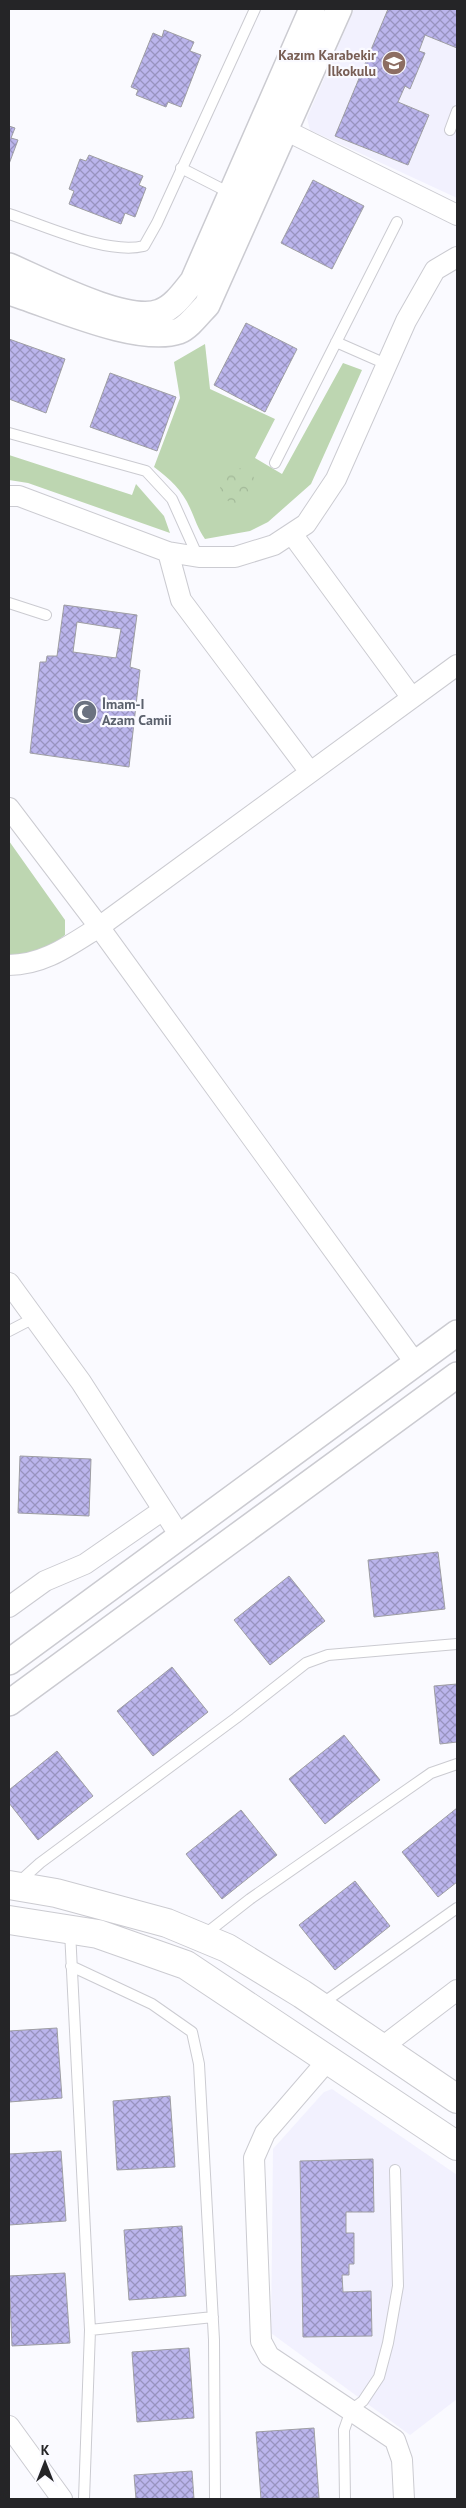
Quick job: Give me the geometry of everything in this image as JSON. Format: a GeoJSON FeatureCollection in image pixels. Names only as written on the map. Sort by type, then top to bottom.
{"type":"FeatureCollection","features":[{"type":"Feature","properties":{"kind":"main road"},"geometry":{"type":"LineString","coordinates":[[12,1886],[65,1895],[167,1923],[226,1948],[319,2006],[457,2099]]}},
{"type":"Feature","properties":{"kind":"main road"},"geometry":{"type":"LineString","coordinates":[[9,1920],[98,1934],[186,1965],[457,2146]]}},
{"type":"Feature","properties":{"kind":"street"},"geometry":{"type":"LineString","coordinates":[[9,266],[116,312],[140,314],[160,312],[178,300],[193,281],[312,9]]}},
{"type":"Feature","properties":{"kind":"street"},"geometry":{"type":"LineString","coordinates":[[9,292],[130,332],[160,335],[181,330],[207,305],[338,9]]}},
{"type":"Feature","properties":{"kind":"street"},"geometry":{"type":"LineString","coordinates":[[285,130],[457,216]]}},
{"type":"Feature","properties":{"kind":"street"},"geometry":{"type":"LineString","coordinates":[[9,496],[19,496],[168,552],[198,557],[235,557],[274,546],[306,524],[336,479],[406,321],[436,270],[457,257]]}},
{"type":"Feature","properties":{"kind":"street"},"geometry":{"type":"LineString","coordinates":[[292,534],[412,698]]}},
{"type":"Feature","properties":{"kind":"street"},"geometry":{"type":"LineString","coordinates":[[168,552],[182,600],[310,772]]}},
{"type":"Feature","properties":{"kind":"street"},"geometry":{"type":"LineString","coordinates":[[9,965],[24,965],[55,955],[99,927],[457,664]]}},
{"type":"Feature","properties":{"kind":"street"},"geometry":{"type":"LineString","coordinates":[[9,808],[99,927],[416,1364]]}},
{"type":"Feature","properties":{"kind":"street"},"geometry":{"type":"LineString","coordinates":[[9,1282],[81,1382],[180,1536]]}},
{"type":"Feature","properties":{"kind":"street"},"geometry":{"type":"LineString","coordinates":[[9,1662],[457,1333]]}},
{"type":"Feature","properties":{"kind":"street"},"geometry":{"type":"LineString","coordinates":[[9,1703],[457,1375]]}},
{"type":"Feature","properties":{"kind":"street"},"geometry":{"type":"LineString","coordinates":[[9,1607],[45,1581],[85,1564],[163,1510]]}},
{"type":"Feature","properties":{"kind":"street"},"geometry":{"type":"LineString","coordinates":[[381,2048],[457,1990]]}},
{"type":"Feature","properties":{"kind":"street"},"geometry":{"type":"LineString","coordinates":[[328,2060],[265,2133],[254,2158],[261,2341],[269,2356],[395,2440],[402,2460],[404,2499]]}},
{"type":"Feature","properties":{"kind":"street"},"geometry":{"type":"LineString","coordinates":[[9,2426],[62,2499]]}},
{"type":"Feature","properties":{"kind":"lane"},"geometry":{"type":"LineString","coordinates":[[9,214],[108,247],[131,249],[144,246],[157,223],[255,9]]}},
{"type":"Feature","properties":{"kind":"lane"},"geometry":{"type":"LineString","coordinates":[[450,130],[457,111]]}},
{"type":"Feature","properties":{"kind":"lane"},"geometry":{"type":"LineString","coordinates":[[181,168],[230,193]]}},
{"type":"Feature","properties":{"kind":"lane"},"geometry":{"type":"LineString","coordinates":[[275,463],[397,222]]}},
{"type":"Feature","properties":{"kind":"lane"},"geometry":{"type":"LineString","coordinates":[[336,342],[386,364]]}},
{"type":"Feature","properties":{"kind":"lane"},"geometry":{"type":"LineString","coordinates":[[9,433],[146,471],[172,499],[198,557]]}},
{"type":"Feature","properties":{"kind":"lane"},"geometry":{"type":"LineString","coordinates":[[9,603],[46,615]]}},
{"type":"Feature","properties":{"kind":"lane"},"geometry":{"type":"LineString","coordinates":[[9,1332],[34,1318]]}},
{"type":"Feature","properties":{"kind":"lane"},"geometry":{"type":"LineString","coordinates":[[12,1886],[40,1863],[236,1718],[306,1663],[328,1655],[457,1644]]}},
{"type":"Feature","properties":{"kind":"lane"},"geometry":{"type":"LineString","coordinates":[[201,1938],[250,1899],[431,1773],[457,1764]]}},
{"type":"Feature","properties":{"kind":"lane"},"geometry":{"type":"LineString","coordinates":[[319,2006],[457,1908]]}},
{"type":"Feature","properties":{"kind":"lane"},"geometry":{"type":"LineString","coordinates":[[70,1929],[90,2330],[84,2499]]}},
{"type":"Feature","properties":{"kind":"lane"},"geometry":{"type":"LineString","coordinates":[[71,1966],[152,2004],[192,2032],[199,2064],[212,2317],[215,2499]]}},
{"type":"Feature","properties":{"kind":"lane"},"geometry":{"type":"LineString","coordinates":[[345,2499],[344,2430],[351,2410],[363,2401],[379,2377],[388,2343],[398,2286],[395,2170]]}},
{"type":"Feature","properties":{"kind":"lane"},"geometry":{"type":"LineString","coordinates":[[90,2330],[212,2317]]}},
{"type":"Feature","properties":{"kind":"shaded area","name":"Kazım Karabekir İlkokulu"},"geometry":{"type":"Polygon","coordinates":[[[354,9],[457,9],[457,198],[310,130],[307,118],[354,9]]]}},
{"type":"Feature","properties":{"kind":"shaded area"},"geometry":{"type":"Polygon","coordinates":[[[332,2089],[457,2175],[457,2399],[410,2435],[271,2333],[273,2149],[324,2092],[332,2089]]]}},
{"type":"Feature","properties":{"kind":"green space"},"geometry":{"type":"Polygon","coordinates":[[[205,344],[210,389],[275,419],[255,458],[282,474],[343,363],[362,370],[311,484],[268,522],[250,531],[205,539],[179,490],[154,467],[180,398],[174,362],[205,344]]]}},
{"type":"Feature","properties":{"kind":"green space"},"geometry":{"type":"Polygon","coordinates":[[[9,455],[132,495],[136,484],[164,516],[170,533],[28,483],[9,480],[9,455]]]}},
{"type":"Feature","properties":{"kind":"green space"},"geometry":{"type":"Polygon","coordinates":[[[238,468],[245,469],[251,473],[255,479],[255,493],[251,499],[245,503],[238,504],[231,503],[225,499],[221,493],[220,486],[221,479],[225,473],[231,469],[238,468]]]}},
{"type":"Feature","properties":{"kind":"green space"},"geometry":{"type":"Polygon","coordinates":[[[9,841],[65,920],[65,935],[45,948],[32,953],[9,954],[9,841]]]}},
{"type":"Feature","properties":{"kind":"building"},"geometry":{"type":"Polygon","coordinates":[[[388,9],[457,9],[457,48],[425,35],[419,51],[425,53],[410,89],[405,86],[398,102],[429,115],[408,165],[335,136],[388,9]]]}},
{"type":"Feature","properties":{"kind":"building"},"geometry":{"type":"Polygon","coordinates":[[[164,30],[194,42],[190,51],[201,55],[181,107],[168,102],[166,107],[136,95],[138,90],[131,87],[153,33],[162,37],[164,30]]]}},
{"type":"Feature","properties":{"kind":"building"},"geometry":{"type":"Polygon","coordinates":[[[9,126],[15,128],[11,138],[18,140],[9,164],[9,126]]]}},
{"type":"Feature","properties":{"kind":"building"},"geometry":{"type":"Polygon","coordinates":[[[89,155],[143,176],[139,185],[146,188],[135,217],[125,213],[121,224],[69,204],[74,191],[69,189],[80,159],[86,161],[89,155]]]}},
{"type":"Feature","properties":{"kind":"building"},"geometry":{"type":"Polygon","coordinates":[[[313,180],[364,206],[332,269],[281,243],[313,180]]]}},
{"type":"Feature","properties":{"kind":"building"},"geometry":{"type":"Polygon","coordinates":[[[246,323],[297,349],[265,412],[214,385],[246,323]]]}},
{"type":"Feature","properties":{"kind":"building"},"geometry":{"type":"Polygon","coordinates":[[[9,339],[65,359],[46,413],[9,399],[9,339]]]}},
{"type":"Feature","properties":{"kind":"building"},"geometry":{"type":"Polygon","coordinates":[[[110,373],[176,397],[157,451],[90,427],[110,373]]]}},
{"type":"Feature","properties":{"kind":"building","name":"İmam-I Azam Camii"},"geometry":{"type":"Polygon","coordinates":[[[64,605],[137,615],[130,667],[140,670],[129,767],[30,753],[40,662],[46,662],[47,656],[57,656],[64,605]],[[77,622],[73,652],[116,658],[121,629],[77,622]]]}},
{"type":"Feature","properties":{"kind":"building"},"geometry":{"type":"Polygon","coordinates":[[[20,1456],[91,1459],[89,1516],[18,1513],[20,1456]]]}},
{"type":"Feature","properties":{"kind":"building"},"geometry":{"type":"Polygon","coordinates":[[[438,1552],[445,1609],[374,1617],[368,1560],[438,1552]]]}},
{"type":"Feature","properties":{"kind":"building"},"geometry":{"type":"Polygon","coordinates":[[[289,1576],[325,1621],[270,1665],[234,1620],[289,1576]]]}},
{"type":"Feature","properties":{"kind":"building"},"geometry":{"type":"Polygon","coordinates":[[[172,1667],[208,1712],[153,1756],[117,1711],[172,1667]]]}},
{"type":"Feature","properties":{"kind":"building"},"geometry":{"type":"Polygon","coordinates":[[[457,1684],[457,1742],[440,1744],[434,1686],[457,1684]]]}},
{"type":"Feature","properties":{"kind":"building"},"geometry":{"type":"Polygon","coordinates":[[[344,1735],[380,1780],[325,1824],[289,1779],[344,1735]]]}},
{"type":"Feature","properties":{"kind":"building"},"geometry":{"type":"Polygon","coordinates":[[[57,1751],[93,1796],[38,1840],[9,1803],[9,1790],[57,1751]]]}},
{"type":"Feature","properties":{"kind":"building"},"geometry":{"type":"Polygon","coordinates":[[[457,1808],[457,1882],[438,1897],[402,1852],[457,1808]]]}},
{"type":"Feature","properties":{"kind":"building"},"geometry":{"type":"Polygon","coordinates":[[[241,1810],[277,1855],[222,1899],[186,1854],[241,1810]]]}},
{"type":"Feature","properties":{"kind":"building"},"geometry":{"type":"Polygon","coordinates":[[[355,1881],[390,1926],[335,1970],[299,1925],[355,1881]]]}},
{"type":"Feature","properties":{"kind":"building"},"geometry":{"type":"Polygon","coordinates":[[[57,2028],[62,2098],[9,2102],[9,2031],[57,2028]]]}},
{"type":"Feature","properties":{"kind":"building"},"geometry":{"type":"Polygon","coordinates":[[[170,2096],[175,2167],[117,2170],[113,2101],[170,2096]]]}},
{"type":"Feature","properties":{"kind":"building"},"geometry":{"type":"Polygon","coordinates":[[[61,2151],[66,2221],[9,2225],[9,2154],[61,2151]]]}},
{"type":"Feature","properties":{"kind":"building"},"geometry":{"type":"Polygon","coordinates":[[[373,2159],[374,2212],[346,2212],[346,2233],[354,2233],[354,2264],[349,2264],[349,2275],[342,2275],[343,2292],[371,2291],[372,2336],[303,2337],[300,2161],[373,2159]]]}},
{"type":"Feature","properties":{"kind":"building"},"geometry":{"type":"Polygon","coordinates":[[[182,2226],[186,2296],[129,2300],[124,2230],[182,2226]]]}},
{"type":"Feature","properties":{"kind":"building"},"geometry":{"type":"Polygon","coordinates":[[[65,2273],[70,2343],[12,2346],[9,2276],[65,2273]]]}},
{"type":"Feature","properties":{"kind":"building"},"geometry":{"type":"Polygon","coordinates":[[[189,2348],[194,2418],[137,2422],[132,2352],[189,2348]]]}},
{"type":"Feature","properties":{"kind":"building"},"geometry":{"type":"Polygon","coordinates":[[[314,2428],[319,2498],[261,2499],[256,2432],[314,2428]]]}},
{"type":"Feature","properties":{"kind":"building"},"geometry":{"type":"Polygon","coordinates":[[[192,2471],[194,2499],[136,2499],[134,2475],[192,2471]]]}},
{"type":"Feature","properties":{"kind":"place","name":"Kazım Karabekir İlkokulu"},"geometry":{"type":"Point","coordinates":[394,63]}},
{"type":"Feature","properties":{"kind":"place","name":"İmam-I Azam Camii"},"geometry":{"type":"Point","coordinates":[85,712]}}]}
